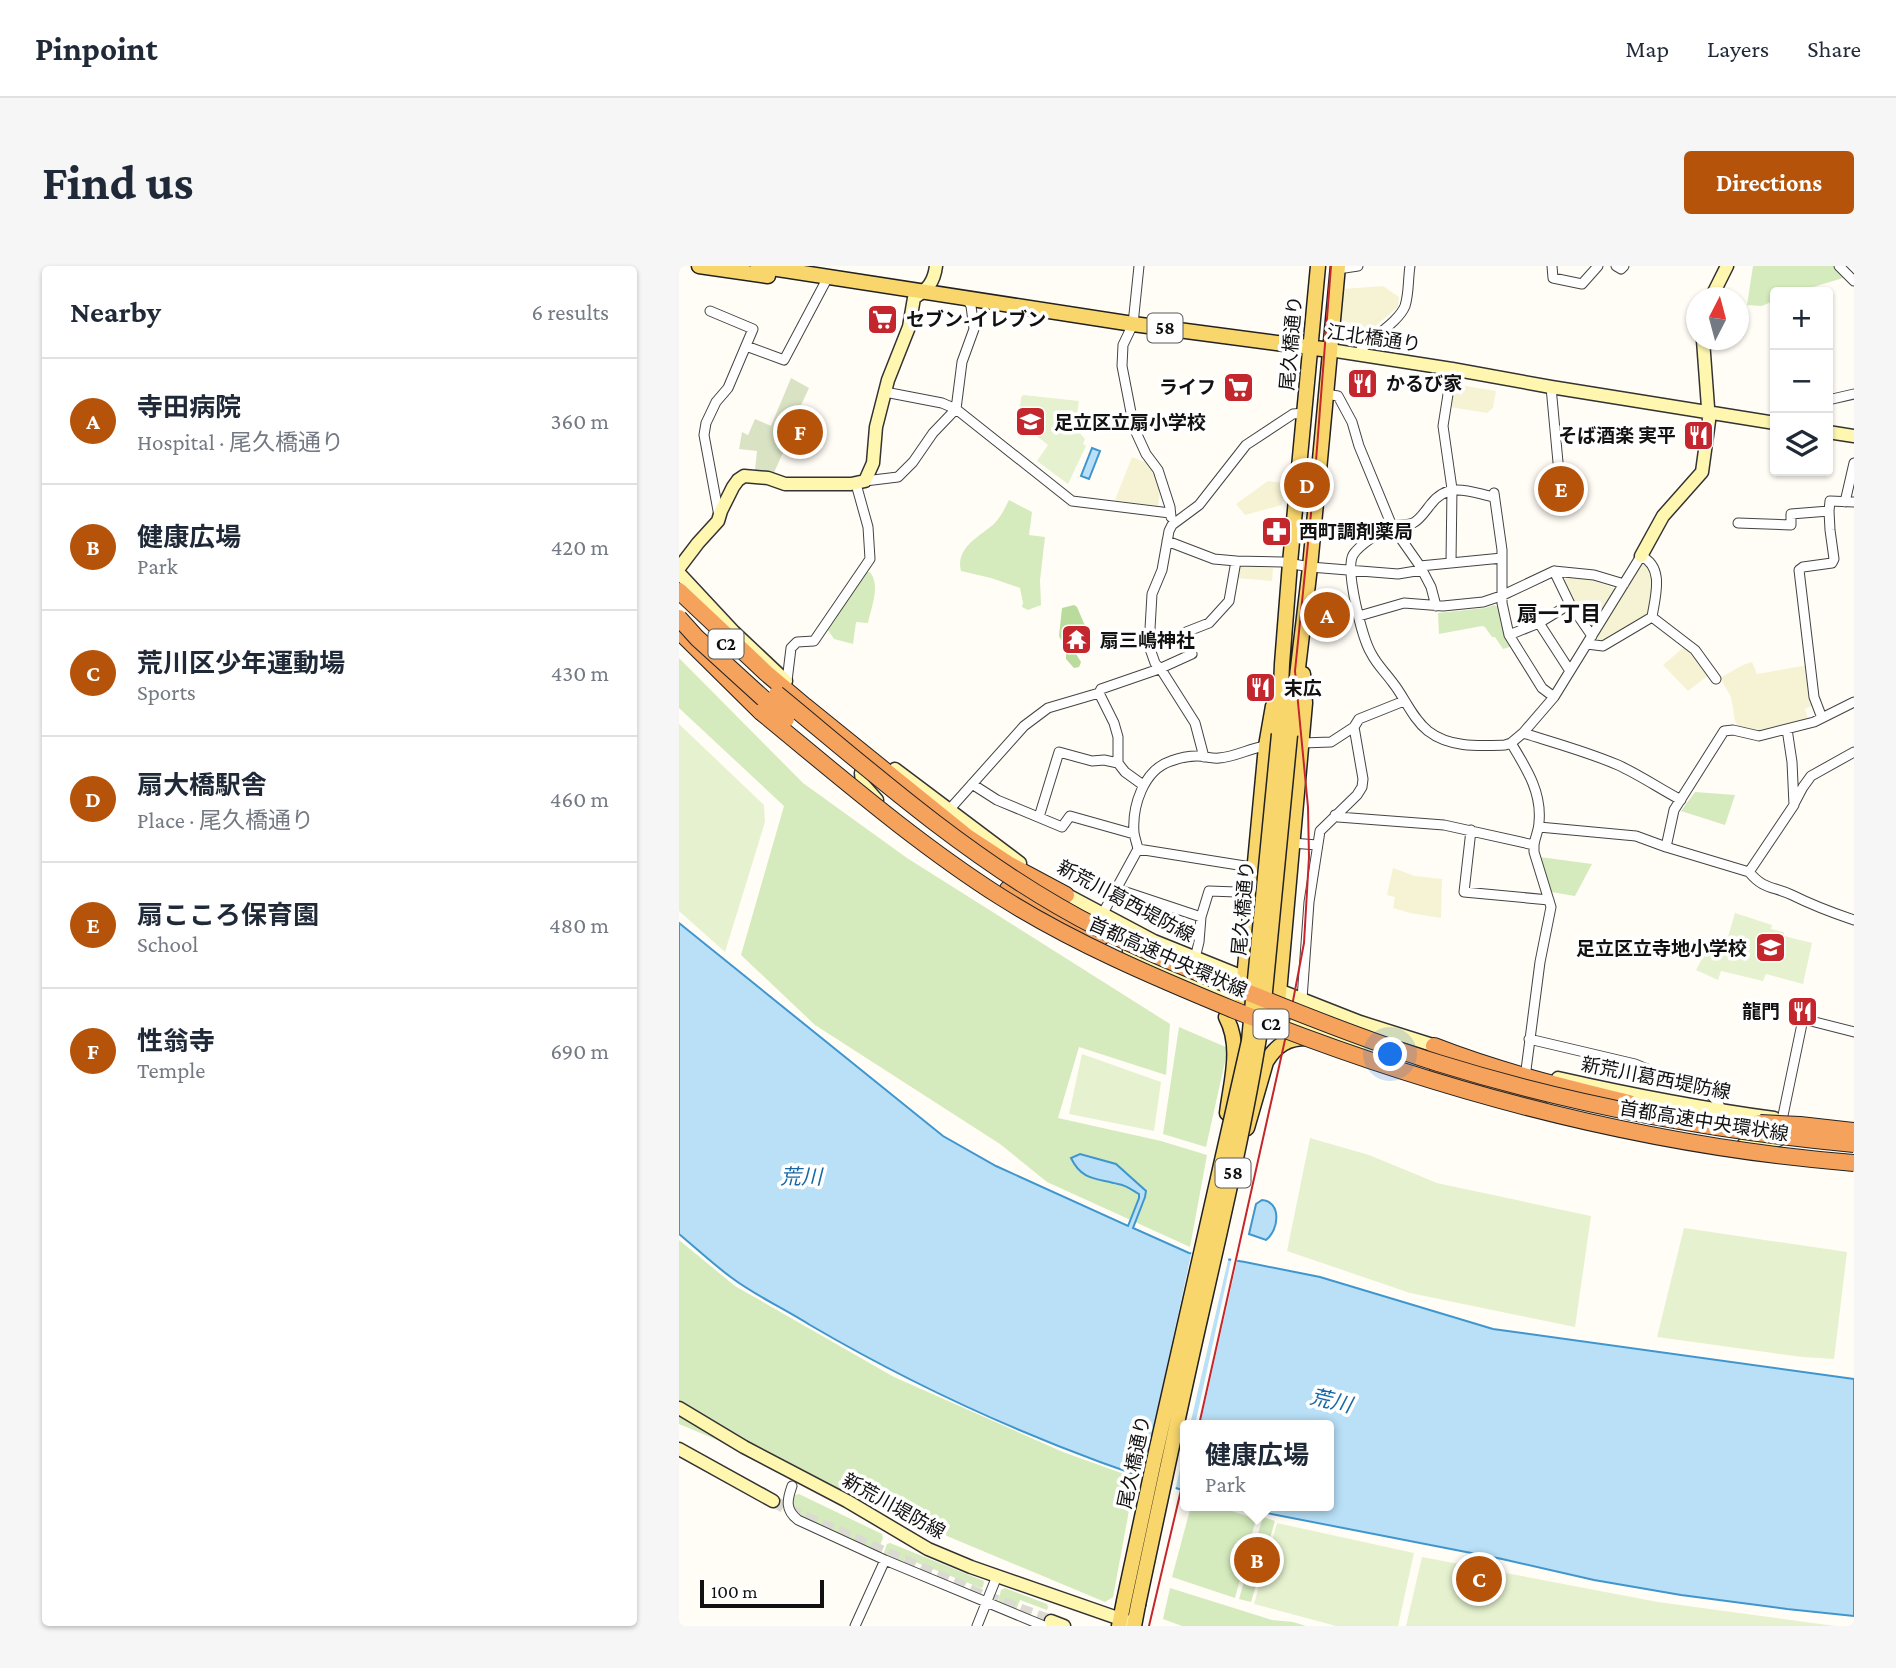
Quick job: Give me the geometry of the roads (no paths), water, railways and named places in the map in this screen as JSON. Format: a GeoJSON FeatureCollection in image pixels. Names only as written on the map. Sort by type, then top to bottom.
{"type":"FeatureCollection","features":[{"type":"Feature","properties":{"kind":"highway","name":"首都高速中央環状線"},"geometry":{"type":"LineString","coordinates":[[679,591],[742,662]]}},
{"type":"Feature","properties":{"kind":"highway"},"geometry":{"type":"LineString","coordinates":[[679,591],[805,706],[967,837],[1008,864],[1066,895]]}},
{"type":"Feature","properties":{"kind":"highway","name":"首都高速中央環状線"},"geometry":{"type":"LineString","coordinates":[[679,599],[742,662],[830,738],[971,850],[1059,906],[1188,970],[1397,1049],[1541,1091],[1671,1119],[1854,1149]]}},
{"type":"Feature","properties":{"kind":"highway"},"geometry":{"type":"LineString","coordinates":[[679,618],[776,711],[857,778],[964,860],[1058,918],[1101,937]]}},
{"type":"Feature","properties":{"kind":"highway","name":"首都高速中央環状線"},"geometry":{"type":"LineString","coordinates":[[679,631],[761,712],[915,837],[1002,898],[1100,952],[1295,1034],[1389,1068],[1484,1096],[1579,1120],[1668,1138],[1756,1152],[1854,1163]]}},
{"type":"Feature","properties":{"kind":"highway"},"geometry":{"type":"LineString","coordinates":[[1058,918],[1083,938]]}},
{"type":"Feature","properties":{"kind":"highway"},"geometry":{"type":"LineString","coordinates":[[1434,1046],[1515,1074],[1629,1102],[1760,1123],[1854,1129]]}},
{"type":"Feature","properties":{"kind":"highway"},"geometry":{"type":"LineString","coordinates":[[1438,1072],[1533,1100]]}},
{"type":"Feature","properties":{"kind":"highway"},"geometry":{"type":"LineString","coordinates":[[1478,1090],[1713,1136],[1854,1149]]}},
{"type":"Feature","properties":{"kind":"main road","name":"58"},"geometry":{"type":"LineString","coordinates":[[699,266],[767,276],[808,274]]}},
{"type":"Feature","properties":{"kind":"main road","name":"江北橋通り"},"geometry":{"type":"LineString","coordinates":[[758,266],[828,277],[844,274],[925,291],[964,295],[1133,324],[1357,354],[1770,422]]}},
{"type":"Feature","properties":{"kind":"main road","name":"58"},"geometry":{"type":"LineString","coordinates":[[789,266],[808,274]]}},
{"type":"Feature","properties":{"kind":"main road"},"geometry":{"type":"LineString","coordinates":[[679,571],[698,542],[718,521],[733,487],[744,476],[768,478],[785,484],[860,483],[873,463],[876,427],[888,380],[909,327],[914,298],[925,291],[934,280],[936,266]]}},
{"type":"Feature","properties":{"kind":"main road","name":"尾久橋通り"},"geometry":{"type":"LineString","coordinates":[[1290,737],[1282,664],[1318,266]]}},
{"type":"Feature","properties":{"kind":"main road"},"geometry":{"type":"LineString","coordinates":[[1716,287],[1724,267]]}},
{"type":"Feature","properties":{"kind":"main road","name":"尾久橋通り"},"geometry":{"type":"LineString","coordinates":[[1130,1624],[1131,1603],[1167,1465],[1231,1151],[1263,1012],[1338,268]]}},
{"type":"Feature","properties":{"kind":"main road"},"geometry":{"type":"LineString","coordinates":[[1641,556],[1663,516],[1702,471],[1709,412],[1704,350]]}},
{"type":"Feature","properties":{"kind":"main road"},"geometry":{"type":"LineString","coordinates":[[1833,433],[1854,436]]}},
{"type":"Feature","properties":{"kind":"main road","name":"新荒川葛西堤防線"},"geometry":{"type":"LineString","coordinates":[[679,571],[734,632],[787,681],[876,754],[1066,895],[1154,941],[1360,1022],[1434,1046],[1634,1095],[1721,1111],[1854,1129]]}},
{"type":"Feature","properties":{"kind":"main road","name":"新荒川葛西堤防線"},"geometry":{"type":"LineString","coordinates":[[679,610],[772,699],[861,773],[968,855],[1101,937],[1170,970],[1277,1015],[1438,1072],[1626,1117],[1714,1132],[1854,1149]]}},
{"type":"Feature","properties":{"kind":"main road"},"geometry":{"type":"LineString","coordinates":[[1242,1000],[1250,867],[1266,746],[1282,664]]}},
{"type":"Feature","properties":{"kind":"main road"},"geometry":{"type":"LineString","coordinates":[[1277,1015],[1292,843],[1290,737]]}},
{"type":"Feature","properties":{"kind":"main road"},"geometry":{"type":"LineString","coordinates":[[861,773],[862,783],[870,794],[918,833],[1006,894],[1221,1011],[1233,1035],[1235,1057],[1226,1121],[1231,1151]]}},
{"type":"Feature","properties":{"kind":"main road"},"geometry":{"type":"LineString","coordinates":[[1231,1151],[1252,1115],[1266,1062],[1271,1054],[1289,1040],[1312,1038],[1478,1090],[1625,1125],[1713,1140],[1758,1144],[1778,1140]]}},
{"type":"Feature","properties":{"kind":"main road","name":"新荒川堤防線"},"geometry":{"type":"LineString","coordinates":[[679,1408],[744,1447],[860,1508],[916,1543],[996,1576],[1130,1624]]}},
{"type":"Feature","properties":{"kind":"main road"},"geometry":{"type":"LineString","coordinates":[[679,1449],[773,1501]]}},
{"type":"Feature","properties":{"kind":"main road"},"geometry":{"type":"LineString","coordinates":[[1047,1623],[1064,1626]]}},
{"type":"Feature","properties":{"kind":"street"},"geometry":{"type":"LineString","coordinates":[[1139,266],[1133,324],[1123,345],[1122,366],[1134,428],[1146,454],[1158,470],[1170,507],[1172,525]]}},
{"type":"Feature","properties":{"kind":"street"},"geometry":{"type":"LineString","coordinates":[[1338,268],[1359,266]]}},
{"type":"Feature","properties":{"kind":"street"},"geometry":{"type":"LineString","coordinates":[[1357,354],[1398,316],[1405,305],[1411,266]]}},
{"type":"Feature","properties":{"kind":"street"},"geometry":{"type":"LineString","coordinates":[[1552,266],[1553,278],[1582,284],[1598,266]]}},
{"type":"Feature","properties":{"kind":"street"},"geometry":{"type":"LineString","coordinates":[[1616,266],[1621,269],[1624,266]]}},
{"type":"Feature","properties":{"kind":"street"},"geometry":{"type":"LineString","coordinates":[[1839,266],[1854,281]]}},
{"type":"Feature","properties":{"kind":"street"},"geometry":{"type":"LineString","coordinates":[[745,346],[784,360],[828,277]]}},
{"type":"Feature","properties":{"kind":"street"},"geometry":{"type":"LineString","coordinates":[[787,681],[792,648],[797,642],[814,641],[870,559],[868,527],[860,483],[898,477],[956,409],[962,362],[974,329],[971,306],[964,295]]}},
{"type":"Feature","properties":{"kind":"street"},"geometry":{"type":"LineString","coordinates":[[710,311],[753,329],[728,388],[716,402],[706,423],[704,435],[719,516]]}},
{"type":"Feature","properties":{"kind":"street"},"geometry":{"type":"LineString","coordinates":[[1451,562],[1452,489],[1443,426],[1452,369]]}},
{"type":"Feature","properties":{"kind":"street"},"geometry":{"type":"LineString","coordinates":[[1551,387],[1559,473]]}},
{"type":"Feature","properties":{"kind":"street"},"geometry":{"type":"LineString","coordinates":[[885,392],[942,403],[956,409],[1072,501],[1170,513]]}},
{"type":"Feature","properties":{"kind":"street"},"geometry":{"type":"LineString","coordinates":[[1326,394],[1338,396],[1352,422],[1392,526],[1421,568],[1431,587],[1436,606]]}},
{"type":"Feature","properties":{"kind":"street"},"geometry":{"type":"LineString","coordinates":[[1833,399],[1854,394]]}},
{"type":"Feature","properties":{"kind":"street"},"geometry":{"type":"LineString","coordinates":[[1204,757],[1195,723],[1159,669],[1149,646],[1152,594],[1162,570],[1169,531],[1172,525],[1199,505],[1246,445],[1293,414],[1304,413]]}},
{"type":"Feature","properties":{"kind":"street"},"geometry":{"type":"LineString","coordinates":[[1822,718],[1815,697],[1799,570],[1803,567],[1832,563],[1834,558],[1830,501],[1849,502],[1854,463]]}},
{"type":"Feature","properties":{"kind":"street"},"geometry":{"type":"LineString","coordinates":[[1554,571],[1590,640],[1603,646],[1652,617],[1658,585],[1655,570],[1648,559],[1641,556],[1590,640],[1554,697],[1523,733],[1505,745],[1465,745],[1443,739],[1426,730],[1381,669],[1370,652],[1359,616],[1350,570],[1355,552],[1392,526],[1412,524],[1439,494],[1452,489],[1494,494],[1502,558],[1501,596],[1509,635],[1542,688],[1554,697]]}},
{"type":"Feature","properties":{"kind":"street"},"geometry":{"type":"LineString","coordinates":[[1738,523],[1791,525],[1791,514],[1829,511]]}},
{"type":"Feature","properties":{"kind":"street"},"geometry":{"type":"LineString","coordinates":[[1167,541],[1214,559],[1290,563],[1398,574],[1451,562],[1502,558]]}},
{"type":"Feature","properties":{"kind":"street"},"geometry":{"type":"LineString","coordinates":[[949,810],[1024,726],[1052,706],[1099,693],[1101,689],[1159,669],[1192,654],[1186,632],[1209,623],[1229,601],[1236,561]]}},
{"type":"Feature","properties":{"kind":"street"},"geometry":{"type":"LineString","coordinates":[[1359,616],[1404,603],[1436,606],[1483,602],[1554,571],[1594,575],[1624,584]]}},
{"type":"Feature","properties":{"kind":"street"},"geometry":{"type":"LineString","coordinates":[[1509,635],[1539,624],[1570,604]]}},
{"type":"Feature","properties":{"kind":"street"},"geometry":{"type":"LineString","coordinates":[[1652,617],[1695,650],[1717,679]]}},
{"type":"Feature","properties":{"kind":"street"},"geometry":{"type":"LineString","coordinates":[[1539,624],[1570,671]]}},
{"type":"Feature","properties":{"kind":"street"},"geometry":{"type":"LineString","coordinates":[[1099,693],[1118,737],[1118,763],[1125,772],[1143,785]]}},
{"type":"Feature","properties":{"kind":"street"},"geometry":{"type":"LineString","coordinates":[[1290,737],[1331,742],[1354,727],[1359,719],[1404,701]]}},
{"type":"Feature","properties":{"kind":"street"},"geometry":{"type":"LineString","coordinates":[[1666,848],[1674,810],[1724,731],[1733,730],[1759,736],[1814,722],[1854,702]]}},
{"type":"Feature","properties":{"kind":"street"},"geometry":{"type":"LineString","coordinates":[[1302,999],[1309,902],[1320,831],[1362,786],[1354,727]]}},
{"type":"Feature","properties":{"kind":"street"},"geometry":{"type":"LineString","coordinates":[[1787,729],[1794,805]]}},
{"type":"Feature","properties":{"kind":"street"},"geometry":{"type":"LineString","coordinates":[[1523,733],[1614,764],[1681,800]]}},
{"type":"Feature","properties":{"kind":"street"},"geometry":{"type":"LineString","coordinates":[[1511,743],[1532,778],[1539,801],[1539,827],[1534,852],[1551,907],[1540,962],[1526,1070]]}},
{"type":"Feature","properties":{"kind":"street"},"geometry":{"type":"LineString","coordinates":[[1104,913],[1138,849],[1134,834],[1136,810],[1143,785],[1164,764],[1187,757],[1220,758],[1266,746]]}},
{"type":"Feature","properties":{"kind":"street"},"geometry":{"type":"LineString","coordinates":[[1039,817],[1059,752],[1092,761],[1118,763]]}},
{"type":"Feature","properties":{"kind":"street"},"geometry":{"type":"LineString","coordinates":[[1749,872],[1811,776],[1854,752]]}},
{"type":"Feature","properties":{"kind":"street"},"geometry":{"type":"LineString","coordinates":[[972,784],[997,800],[1062,827],[1070,816],[1134,834]]}},
{"type":"Feature","properties":{"kind":"street"},"geometry":{"type":"LineString","coordinates":[[1335,815],[1444,825],[1534,845]]}},
{"type":"Feature","properties":{"kind":"street"},"geometry":{"type":"LineString","coordinates":[[1539,827],[1636,836],[1666,848],[1749,872],[1763,886],[1854,920]]}},
{"type":"Feature","properties":{"kind":"street"},"geometry":{"type":"LineString","coordinates":[[1471,830],[1464,892],[1549,900]]}},
{"type":"Feature","properties":{"kind":"street"},"geometry":{"type":"LineString","coordinates":[[1292,843],[1317,845]]}},
{"type":"Feature","properties":{"kind":"street"},"geometry":{"type":"LineString","coordinates":[[1138,849],[1250,867],[1237,892],[1209,891],[1201,918],[1195,958]]}},
{"type":"Feature","properties":{"kind":"street"},"geometry":{"type":"LineString","coordinates":[[1117,889],[1201,918]]}},
{"type":"Feature","properties":{"kind":"street"},"geometry":{"type":"LineString","coordinates":[[1778,1140],[1803,1019],[1853,1029]]}},
{"type":"Feature","properties":{"kind":"street"},"geometry":{"type":"LineString","coordinates":[[1529,1039],[1635,1064],[1711,1095],[1718,1102],[1721,1111]]}},
{"type":"Feature","properties":{"kind":"street"},"geometry":{"type":"LineString","coordinates":[[792,1486],[787,1506],[794,1517],[986,1603],[1047,1623]]}},
{"type":"Feature","properties":{"kind":"street"},"geometry":{"type":"LineString","coordinates":[[855,1626],[885,1560]]}},
{"type":"Feature","properties":{"kind":"street"},"geometry":{"type":"LineString","coordinates":[[977,1626],[996,1576]]}},
{"type":"Feature","properties":{"kind":"water"},"geometry":{"type":"Polygon","coordinates":[[[1092,448],[1100,451],[1089,479],[1081,476],[1092,448]]]}},
{"type":"Feature","properties":{"kind":"water","name":"荒川"},"geometry":{"type":"Polygon","coordinates":[[[679,923],[943,1136],[996,1166],[1128,1226],[1139,1194],[1124,1185],[1085,1175],[1071,1158],[1080,1154],[1116,1164],[1146,1191],[1133,1228],[1189,1253],[1320,1277],[1493,1329],[1854,1379],[1854,1616],[1681,1595],[1594,1580],[1502,1559],[1256,1511],[1334,1511],[1334,1420],[1180,1420],[1180,1489],[1040,1439],[900,1374],[741,1285],[679,1234],[679,923]]]}},
{"type":"Feature","properties":{"kind":"water"},"geometry":{"type":"Polygon","coordinates":[[[1262,1200],[1273,1206],[1276,1217],[1274,1230],[1266,1240],[1249,1234],[1256,1204],[1262,1200]]]}},
{"type":"Feature","properties":{"kind":"tunnel"},"geometry":{"type":"LineString","coordinates":[[773,1501],[981,1595],[1051,1621]]}},
{"type":"Feature","properties":{"kind":"tram line"},"geometry":{"type":"LineString","coordinates":[[1200,1420],[1289,1022],[1304,943],[1309,857],[1308,807],[1295,671],[1315,474],[1331,266]]}},
{"type":"Feature","properties":{"kind":"tram line"},"geometry":{"type":"LineString","coordinates":[[1149,1626],[1180,1494]]}},
{"type":"Feature","properties":{"kind":"place","name":"セブン-イレブン"},"geometry":{"type":"Point","coordinates":[883,319]}},
{"type":"Feature","properties":{"kind":"place","name":"かるび家"},"geometry":{"type":"Point","coordinates":[1363,383]}},
{"type":"Feature","properties":{"kind":"place","name":"ライフ"},"geometry":{"type":"Point","coordinates":[1239,387]}},
{"type":"Feature","properties":{"kind":"place","name":"足立区立扇小学校"},"geometry":{"type":"Point","coordinates":[1031,422]}},
{"type":"Feature","properties":{"kind":"place","name":"性翁寺"},"geometry":{"type":"Point","coordinates":[800,432]}},
{"type":"Feature","properties":{"kind":"place","name":"そば酒楽 実平"},"geometry":{"type":"Point","coordinates":[1699,435]}},
{"type":"Feature","properties":{"kind":"place","name":"扇大橋駅舎"},"geometry":{"type":"Point","coordinates":[1307,485]}},
{"type":"Feature","properties":{"kind":"place","name":"扇こころ保育園"},"geometry":{"type":"Point","coordinates":[1561,489]}},
{"type":"Feature","properties":{"kind":"place","name":"西町調剤薬局"},"geometry":{"type":"Point","coordinates":[1276,531]}},
{"type":"Feature","properties":{"kind":"place","name":"寺田病院"},"geometry":{"type":"Point","coordinates":[1327,615]}},
{"type":"Feature","properties":{"kind":"place","name":"扇三嶋神社"},"geometry":{"type":"Point","coordinates":[1077,640]}},
{"type":"Feature","properties":{"kind":"place","name":"末広"},"geometry":{"type":"Point","coordinates":[1261,688]}},
{"type":"Feature","properties":{"kind":"place","name":"足立区立寺地小学校"},"geometry":{"type":"Point","coordinates":[1770,948]}},
{"type":"Feature","properties":{"kind":"place","name":"龍門"},"geometry":{"type":"Point","coordinates":[1803,1011]}},
{"type":"Feature","properties":{"kind":"place","name":"健康広場"},"geometry":{"type":"Point","coordinates":[1257,1560]}},
{"type":"Feature","properties":{"kind":"place","name":"荒川区少年運動場"},"geometry":{"type":"Point","coordinates":[1479,1579]}},
{"type":"Feature","properties":{"kind":"district","name":"扇一丁目"},"geometry":{"type":"Point","coordinates":[1559,614]}}]}
